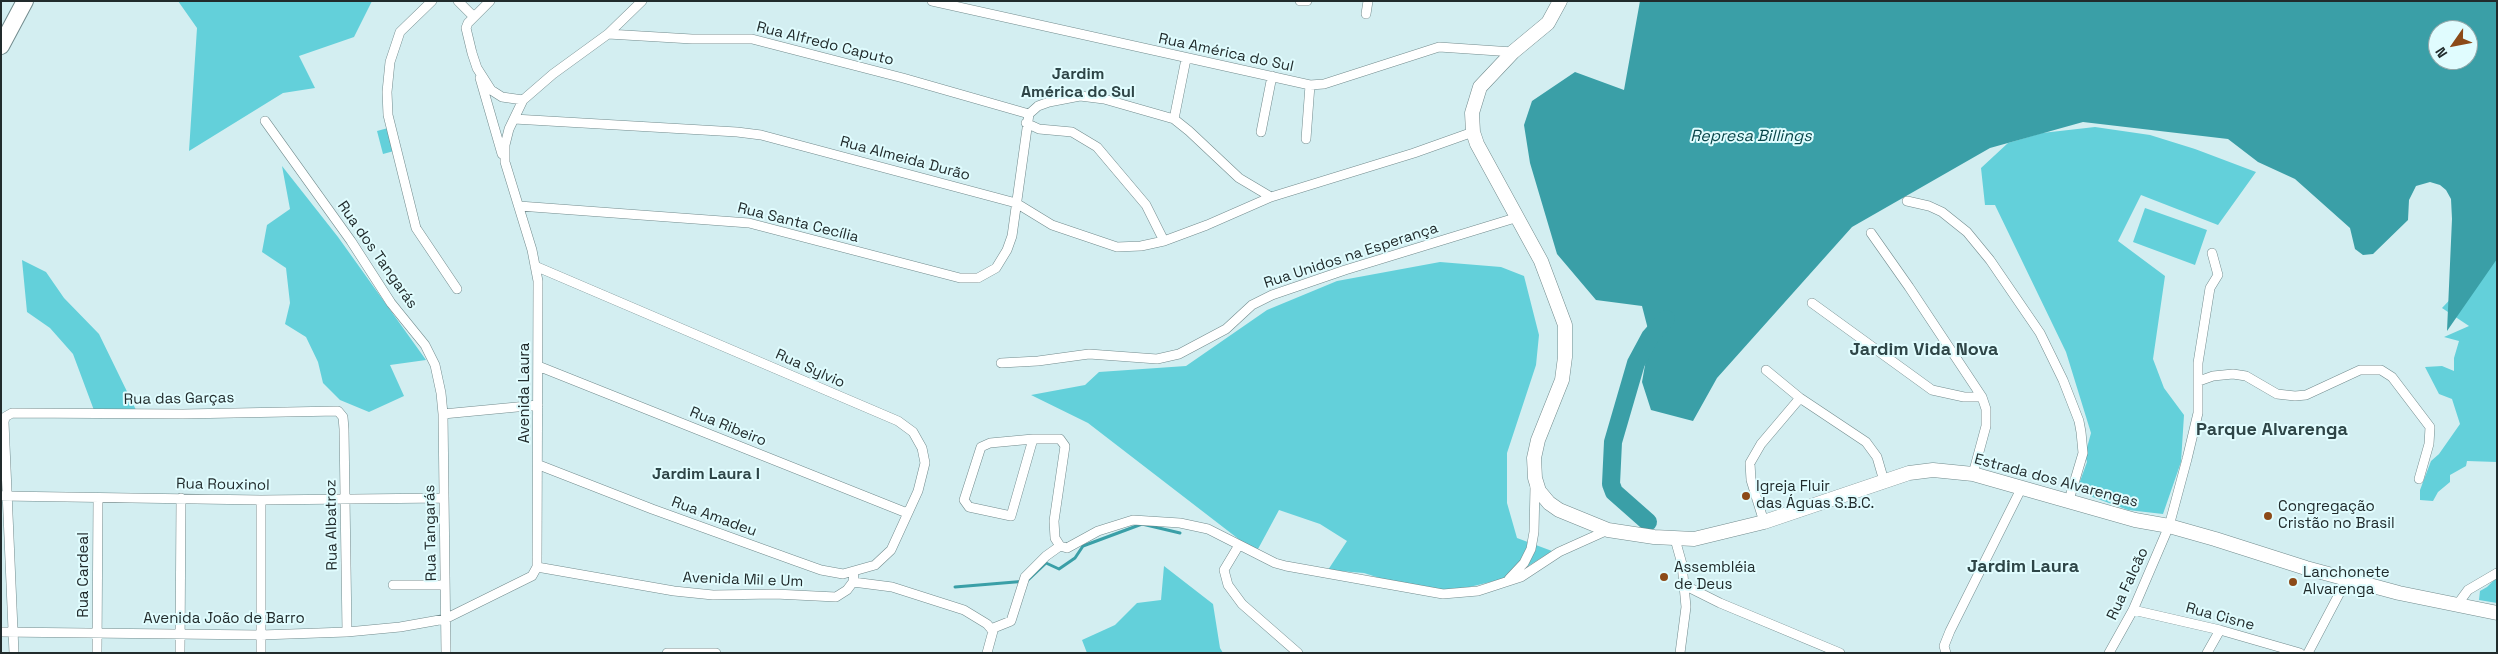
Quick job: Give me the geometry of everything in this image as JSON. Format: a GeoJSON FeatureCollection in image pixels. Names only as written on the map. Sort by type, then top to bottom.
{"type":"FeatureCollection","features":[{"type":"Feature","properties":{"kind":"highway"},"geometry":{"type":"LineString","coordinates":[[1,46],[25,1]]}},
{"type":"Feature","properties":{"kind":"main road","name":"Estrada dos Alvarengas"},"geometry":{"type":"LineString","coordinates":[[1560,1],[1548,23],[1513,52],[1480,87],[1472,113],[1473,132],[1515,218],[1541,261],[1556,297],[1565,334],[1562,380],[1538,440],[1534,458],[1535,478],[1539,491],[1549,503],[1559,510],[1608,530],[1675,539],[1710,536],[1764,522],[1909,473],[1933,470],[1973,474],[2135,520],[2169,526],[2347,579],[2457,605],[2497,612]]}},
{"type":"Feature","properties":{"kind":"street"},"geometry":{"type":"LineString","coordinates":[[432,1],[400,32],[390,62],[387,92],[388,116],[416,228],[457,290]]}},
{"type":"Feature","properties":{"kind":"street"},"geometry":{"type":"LineString","coordinates":[[458,1],[470,19],[468,37],[505,162]]}},
{"type":"Feature","properties":{"kind":"street"},"geometry":{"type":"LineString","coordinates":[[470,19],[490,1]]}},
{"type":"Feature","properties":{"kind":"street"},"geometry":{"type":"LineString","coordinates":[[477,68],[491,90],[496,94],[523,100],[554,74],[608,34],[642,1]]}},
{"type":"Feature","properties":{"kind":"street","name":"Rua América do Sul"},"geometry":{"type":"LineString","coordinates":[[932,1],[1186,59],[1310,85],[1324,84],[1439,47],[1513,52]]}},
{"type":"Feature","properties":{"kind":"street"},"geometry":{"type":"LineString","coordinates":[[1300,1],[1307,1]]}},
{"type":"Feature","properties":{"kind":"street"},"geometry":{"type":"LineString","coordinates":[[1366,14],[1368,1]]}},
{"type":"Feature","properties":{"kind":"street","name":"Rua Alfredo Caputo"},"geometry":{"type":"LineString","coordinates":[[608,34],[692,39],[752,39],[903,78],[1028,119],[1040,129],[1072,132],[1097,147],[1146,204],[1164,241]]}},
{"type":"Feature","properties":{"kind":"street"},"geometry":{"type":"LineString","coordinates":[[1174,119],[1186,59]]}},
{"type":"Feature","properties":{"kind":"street"},"geometry":{"type":"LineString","coordinates":[[1261,132],[1272,76]]}},
{"type":"Feature","properties":{"kind":"street"},"geometry":{"type":"LineString","coordinates":[[1306,139],[1310,85]]}},
{"type":"Feature","properties":{"kind":"street"},"geometry":{"type":"LineString","coordinates":[[1028,119],[1038,106],[1080,96],[1104,99],[1174,119],[1239,178],[1271,197]]}},
{"type":"Feature","properties":{"kind":"street","name":"Avenida Laura"},"geometry":{"type":"LineString","coordinates":[[523,100],[505,145],[505,162],[520,206],[536,266],[538,282],[539,465],[537,567]]}},
{"type":"Feature","properties":{"kind":"street","name":"Rua Almeida Durão"},"geometry":{"type":"LineString","coordinates":[[514,119],[761,135],[1016,203],[1052,225],[1103,244],[1116,246],[1141,246],[1164,241],[1207,225],[1271,197],[1414,153],[1473,132]]}},
{"type":"Feature","properties":{"kind":"street","name":"Rua Santa Cecília"},"geometry":{"type":"LineString","coordinates":[[520,206],[749,223],[969,279],[987,275],[1002,259],[1012,236],[1028,119]]}},
{"type":"Feature","properties":{"kind":"street","name":"Rua dos Tangarás"},"geometry":{"type":"LineString","coordinates":[[265,121],[431,356],[438,375],[443,414]]}},
{"type":"Feature","properties":{"kind":"street"},"geometry":{"type":"LineString","coordinates":[[1906,201],[1929,206],[1942,212],[1967,232],[1990,260],[2040,333],[2068,393],[2079,421],[2082,437],[2083,452],[2069,500]]}},
{"type":"Feature","properties":{"kind":"street","name":"Rua Unidos na Esperança"},"geometry":{"type":"LineString","coordinates":[[1001,362],[1038,361],[1089,354],[1157,359],[1179,354],[1226,329],[1252,305],[1272,295],[1345,270],[1515,218]]}},
{"type":"Feature","properties":{"kind":"street"},"geometry":{"type":"LineString","coordinates":[[1871,233],[1909,286],[1982,397],[1986,409],[1986,426],[1973,474]]}},
{"type":"Feature","properties":{"kind":"street","name":"Rua Falcão"},"geometry":{"type":"LineString","coordinates":[[2109,653],[2134,610],[2169,526],[2198,413],[2198,363],[2210,288],[2218,275],[2212,253]]}},
{"type":"Feature","properties":{"kind":"street","name":"Rua Sylvio"},"geometry":{"type":"LineString","coordinates":[[536,266],[907,427],[922,448],[925,462],[921,482],[891,550],[875,565],[854,572]]}},
{"type":"Feature","properties":{"kind":"street"},"geometry":{"type":"LineString","coordinates":[[1812,303],[1932,390],[1964,397],[1982,397]]}},
{"type":"Feature","properties":{"kind":"street","name":"Rua Ribeiro"},"geometry":{"type":"LineString","coordinates":[[538,366],[907,513]]}},
{"type":"Feature","properties":{"kind":"street"},"geometry":{"type":"LineString","coordinates":[[1766,370],[1800,398],[1866,442],[1877,457],[1884,481]]}},
{"type":"Feature","properties":{"kind":"street"},"geometry":{"type":"LineString","coordinates":[[2199,381],[2213,376],[2233,374],[2246,376],[2277,394],[2295,396],[2306,395],[2360,370],[2381,370],[2392,377],[2431,430],[2419,479]]}},
{"type":"Feature","properties":{"kind":"street"},"geometry":{"type":"LineString","coordinates":[[1764,522],[1751,480],[1750,463],[1761,444],[1800,398]]}},
{"type":"Feature","properties":{"kind":"street"},"geometry":{"type":"LineString","coordinates":[[443,414],[538,405]]}},
{"type":"Feature","properties":{"kind":"street","name":"Rua das Garças"},"geometry":{"type":"LineString","coordinates":[[4,496],[4,422],[5,417],[12,413],[183,414],[334,409],[343,417]]}},
{"type":"Feature","properties":{"kind":"street","name":"Rua Tangarás"},"geometry":{"type":"LineString","coordinates":[[443,414],[446,653]]}},
{"type":"Feature","properties":{"kind":"street","name":"Rua Albatroz"},"geometry":{"type":"LineString","coordinates":[[343,417],[347,632]]}},
{"type":"Feature","properties":{"kind":"street"},"geometry":{"type":"LineString","coordinates":[[1033,439],[1011,516],[969,507],[964,500],[981,447],[990,443],[1033,439],[1057,438],[1065,446],[1054,521],[1055,538],[1060,546],[1067,548],[1098,531],[1139,520],[1196,525],[1266,558],[1298,569],[1443,594],[1478,591],[1522,577],[1559,552],[1608,530]]}},
{"type":"Feature","properties":{"kind":"street","name":"Rua Amadeu"},"geometry":{"type":"LineString","coordinates":[[539,465],[652,509],[820,570],[834,573],[854,572]]}},
{"type":"Feature","properties":{"kind":"street"},"geometry":{"type":"LineString","coordinates":[[1507,582],[1524,563],[1531,549],[1534,532],[1535,478]]}},
{"type":"Feature","properties":{"kind":"street"},"geometry":{"type":"LineString","coordinates":[[1946,653],[1944,646],[1950,631],[2022,487]]}},
{"type":"Feature","properties":{"kind":"street"},"geometry":{"type":"LineString","coordinates":[[4,496],[14,653]]}},
{"type":"Feature","properties":{"kind":"street","name":"Rua Rouxinol"},"geometry":{"type":"LineString","coordinates":[[4,496],[260,500],[444,498]]}},
{"type":"Feature","properties":{"kind":"street","name":"Rua Cardeal"},"geometry":{"type":"LineString","coordinates":[[97,653],[98,498]]}},
{"type":"Feature","properties":{"kind":"street"},"geometry":{"type":"LineString","coordinates":[[180,653],[181,498]]}},
{"type":"Feature","properties":{"kind":"street"},"geometry":{"type":"LineString","coordinates":[[260,500],[261,653]]}},
{"type":"Feature","properties":{"kind":"street"},"geometry":{"type":"LineString","coordinates":[[1675,539],[1684,585],[1685,625],[1680,653]]}},
{"type":"Feature","properties":{"kind":"street"},"geometry":{"type":"LineString","coordinates":[[1240,545],[1224,570],[1228,585],[1242,604],[1298,653]]}},
{"type":"Feature","properties":{"kind":"street"},"geometry":{"type":"LineString","coordinates":[[992,630],[1011,621],[1025,577],[1046,556],[1060,546]]}},
{"type":"Feature","properties":{"kind":"street"},"geometry":{"type":"LineString","coordinates":[[445,619],[524,581],[535,572],[537,567]]}},
{"type":"Feature","properties":{"kind":"street","name":"Avenida Mil e Um"},"geometry":{"type":"LineString","coordinates":[[537,567],[713,596],[775,594],[836,597],[847,590],[853,582]]}},
{"type":"Feature","properties":{"kind":"street"},"geometry":{"type":"LineString","coordinates":[[854,572],[853,582],[892,587],[951,605],[980,619],[992,630]]}},
{"type":"Feature","properties":{"kind":"street"},"geometry":{"type":"LineString","coordinates":[[2457,605],[2468,590],[2497,573]]}},
{"type":"Feature","properties":{"kind":"street"},"geometry":{"type":"LineString","coordinates":[[2308,653],[2347,579]]}},
{"type":"Feature","properties":{"kind":"street"},"geometry":{"type":"LineString","coordinates":[[393,585],[445,584]]}},
{"type":"Feature","properties":{"kind":"street"},"geometry":{"type":"LineString","coordinates":[[1684,585],[1720,603],[1840,653]]}},
{"type":"Feature","properties":{"kind":"street","name":"Rua Cisne"},"geometry":{"type":"LineString","coordinates":[[2134,610],[2220,630],[2300,653]]}},
{"type":"Feature","properties":{"kind":"street","name":"Avenida João de Barro"},"geometry":{"type":"LineString","coordinates":[[1,632],[261,634],[347,632],[400,628],[445,619]]}},
{"type":"Feature","properties":{"kind":"street"},"geometry":{"type":"LineString","coordinates":[[987,653],[992,630]]}},
{"type":"Feature","properties":{"kind":"street"},"geometry":{"type":"LineString","coordinates":[[2207,653],[2220,630]]}},
{"type":"Feature","properties":{"kind":"street"},"geometry":{"type":"LineString","coordinates":[[667,653],[716,653]]}},
{"type":"Feature","properties":{"kind":"shaded area"},"geometry":{"type":"Polygon","coordinates":[[[178,1],[372,1],[354,37],[299,56],[315,88],[283,93],[189,151],[197,28],[178,1]]]}},
{"type":"Feature","properties":{"kind":"shaded area"},"geometry":{"type":"Polygon","coordinates":[[[2095,127],[2150,135],[2195,149],[2256,172],[2218,225],[2141,195],[2118,241],[2165,276],[2153,359],[2164,388],[2184,415],[2181,462],[2163,514],[2128,510],[2079,492],[2079,484],[2087,462],[2085,455],[2091,433],[2066,352],[1995,205],[1985,205],[1981,168],[2008,143],[2042,133],[2095,127]]]}},
{"type":"Feature","properties":{"kind":"shaded area"},"geometry":{"type":"Polygon","coordinates":[[[388,128],[394,151],[383,154],[377,131],[388,128]]]}},
{"type":"Feature","properties":{"kind":"shaded area"},"geometry":{"type":"Polygon","coordinates":[[[282,166],[338,237],[426,360],[390,365],[404,396],[369,412],[340,400],[323,383],[318,362],[306,337],[285,324],[290,303],[286,268],[262,252],[267,225],[290,209],[282,166]]]}},
{"type":"Feature","properties":{"kind":"shaded area"},"geometry":{"type":"Polygon","coordinates":[[[2145,208],[2207,230],[2195,265],[2133,242],[2145,208]]]}},
{"type":"Feature","properties":{"kind":"shaded area"},"geometry":{"type":"Polygon","coordinates":[[[2497,234],[2497,462],[2467,461],[2466,466],[2450,475],[2450,482],[2438,492],[2433,501],[2420,500],[2420,490],[2431,461],[2439,454],[2460,424],[2452,399],[2439,394],[2425,367],[2442,366],[2454,371],[2454,358],[2459,341],[2444,337],[2469,326],[2442,308],[2461,288],[2497,234]]]}},
{"type":"Feature","properties":{"kind":"shaded area"},"geometry":{"type":"Polygon","coordinates":[[[22,260],[46,272],[64,298],[99,334],[136,410],[95,413],[73,354],[50,328],[27,312],[22,260]]]}},
{"type":"Feature","properties":{"kind":"shaded area"},"geometry":{"type":"Polygon","coordinates":[[[1440,262],[1501,267],[1524,276],[1539,335],[1536,365],[1507,453],[1507,503],[1517,538],[1552,551],[1511,577],[1453,591],[1392,582],[1364,573],[1328,570],[1347,541],[1320,524],[1279,510],[1258,549],[1245,544],[1088,423],[1031,395],[1085,385],[1099,372],[1186,366],[1267,310],[1337,281],[1440,262]]]}},
{"type":"Feature","properties":{"kind":"shaded area"},"geometry":{"type":"Polygon","coordinates":[[[1164,566],[1213,604],[1220,648],[1223,653],[1087,653],[1082,640],[1115,625],[1137,603],[1161,600],[1164,566]]]}},
{"type":"Feature","properties":{"kind":"shaded area"},"geometry":{"type":"Polygon","coordinates":[[[2497,577],[2497,603],[2479,600],[2480,591],[2497,577]]]}},
{"type":"Feature","properties":{"kind":"water","name":"Represa Billings"},"geometry":{"type":"Polygon","coordinates":[[[1640,1],[2497,1],[2497,259],[2447,331],[2452,219],[2451,199],[2446,190],[2440,185],[2430,182],[2416,186],[2409,200],[2408,220],[2373,254],[2363,255],[2355,249],[2350,228],[2295,179],[2258,162],[2228,139],[2083,122],[1990,148],[1852,227],[1717,378],[1693,421],[1651,410],[1642,382],[1650,337],[1642,306],[1596,300],[1557,254],[1530,163],[1524,125],[1532,101],[1575,72],[1624,90],[1640,1]]]}},
{"type":"Feature","properties":{"kind":"waterway"},"geometry":{"type":"LineString","coordinates":[[1648,522],[1614,492],[1611,484],[1613,442],[1636,363],[1650,337],[1666,319]]}},
{"type":"Feature","properties":{"kind":"waterway"},"geometry":{"type":"LineString","coordinates":[[955,587],[1027,581],[1046,563],[1059,569],[1075,558],[1083,546],[1142,524],[1180,533]]}},
{"type":"Feature","properties":{"kind":"place","name":"Igreja Fluir das Águas S.B.C."},"geometry":{"type":"Point","coordinates":[1746,496]}},
{"type":"Feature","properties":{"kind":"place","name":"Congregação Cristão no Brasil"},"geometry":{"type":"Point","coordinates":[2268,516]}},
{"type":"Feature","properties":{"kind":"place","name":"Assembléia de Deus"},"geometry":{"type":"Point","coordinates":[1664,577]}},
{"type":"Feature","properties":{"kind":"place","name":"Lanchonete Alvarenga"},"geometry":{"type":"Point","coordinates":[2293,582]}},
{"type":"Feature","properties":{"kind":"district","name":"Jardim América do Sul"},"geometry":{"type":"Point","coordinates":[1078,84]}},
{"type":"Feature","properties":{"kind":"district","name":"Jardim Vida Nova"},"geometry":{"type":"Point","coordinates":[1924,350]}},
{"type":"Feature","properties":{"kind":"district","name":"Parque Alvarenga"},"geometry":{"type":"Point","coordinates":[2272,430]}},
{"type":"Feature","properties":{"kind":"district","name":"Jardim Laura I"},"geometry":{"type":"Point","coordinates":[706,475]}},
{"type":"Feature","properties":{"kind":"district","name":"Jardim Laura"},"geometry":{"type":"Point","coordinates":[2023,567]}}]}
